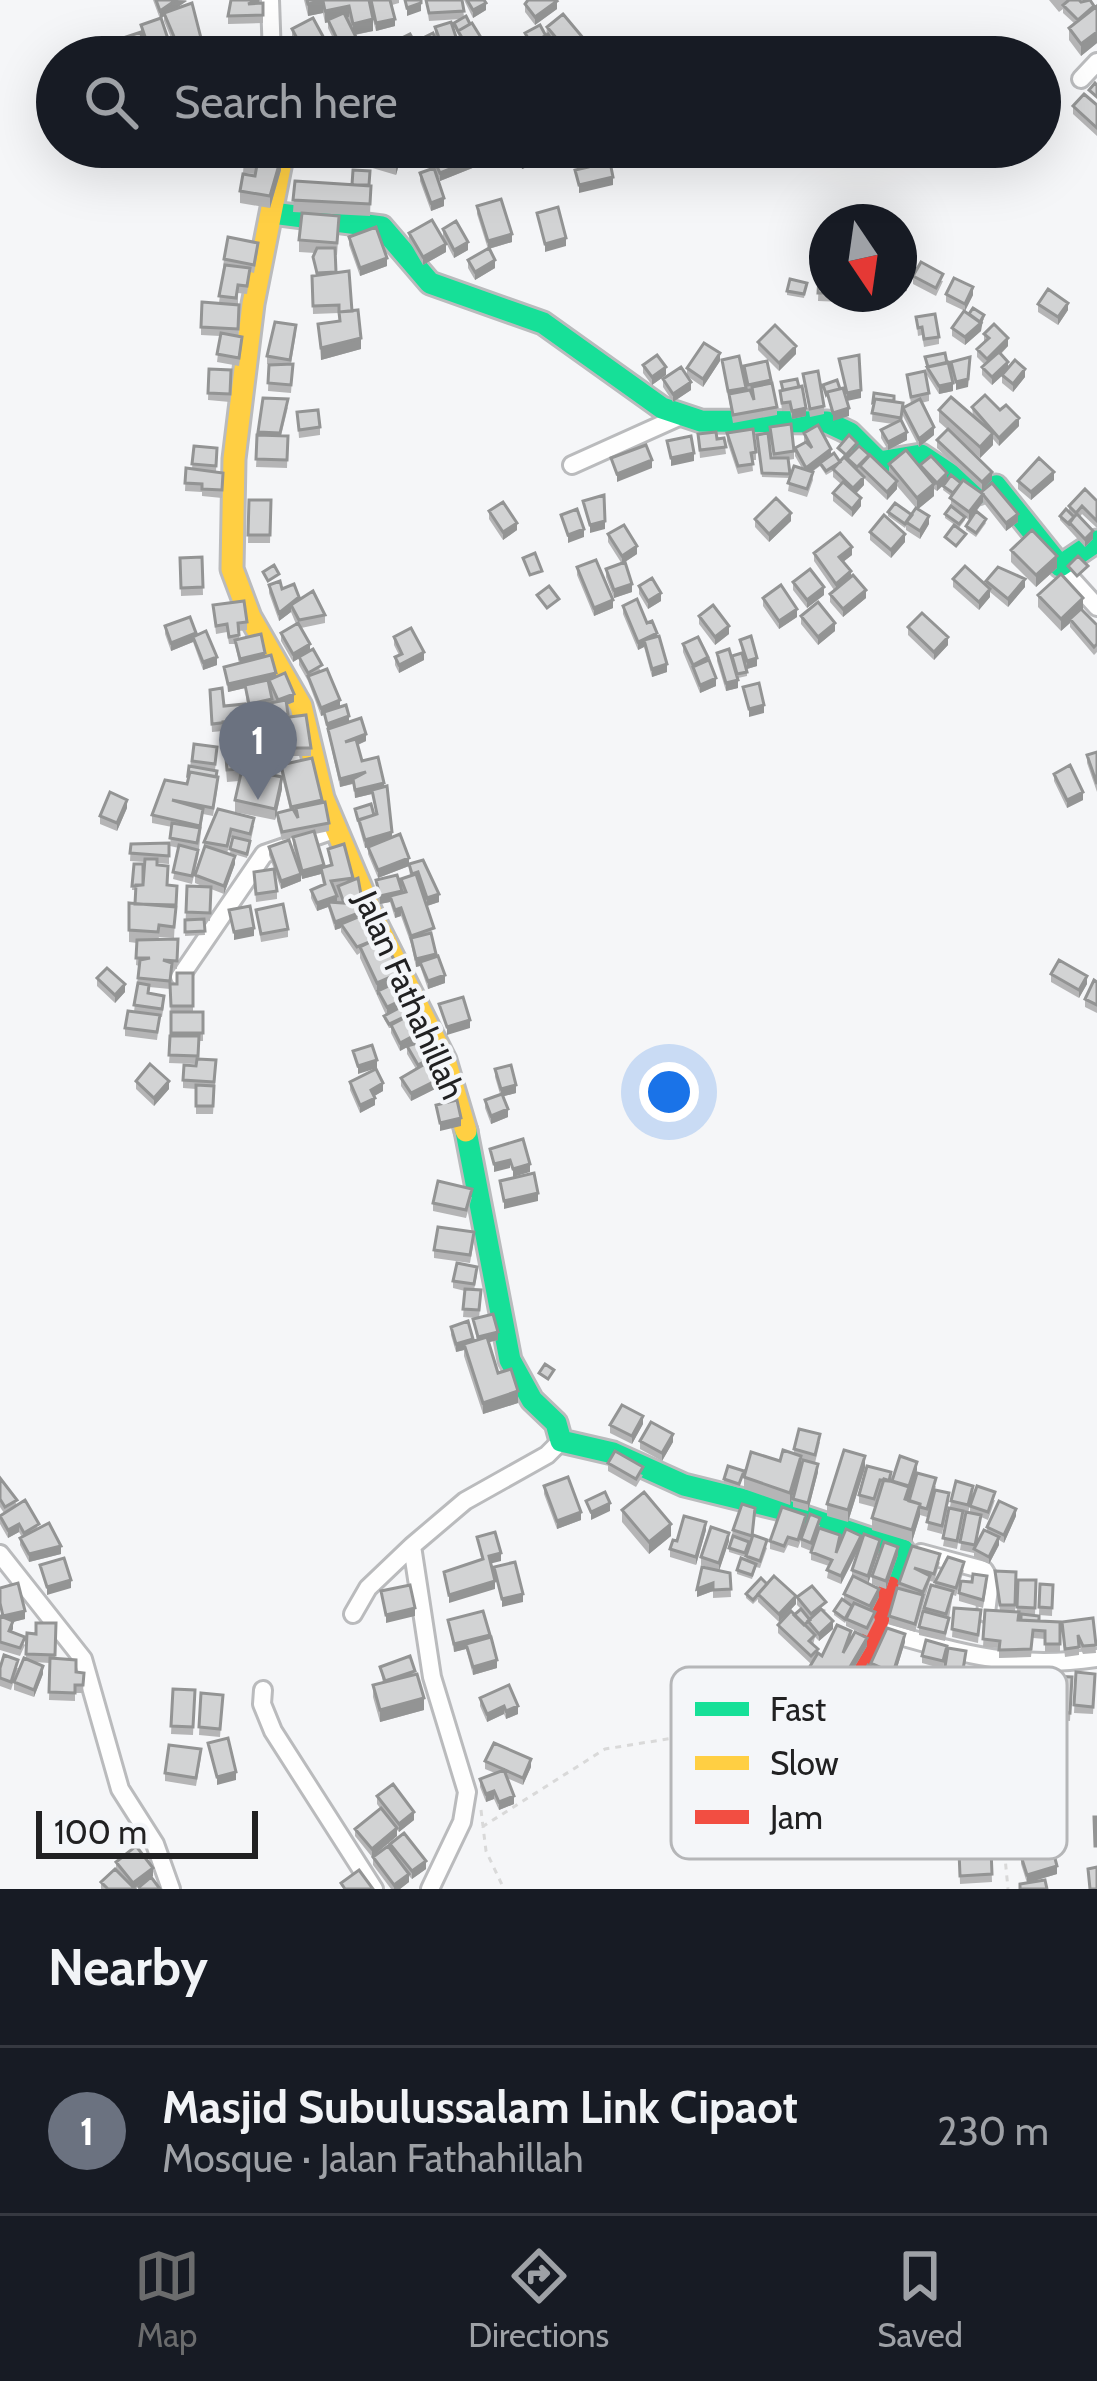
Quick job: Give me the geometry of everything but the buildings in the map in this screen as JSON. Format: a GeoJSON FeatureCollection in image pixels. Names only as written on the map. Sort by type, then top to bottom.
{"type":"FeatureCollection","features":[{"type":"Feature","properties":{"kind":"street"},"geometry":{"type":"LineString","coordinates":[[271,0],[272,36]]}},
{"type":"Feature","properties":{"kind":"street"},"geometry":{"type":"LineString","coordinates":[[1081,79],[1097,62]]}},
{"type":"Feature","properties":{"kind":"street","name":"Jalan Fathahillah"},"geometry":{"type":"LineString","coordinates":[[280,168],[253,304],[234,458],[232,568],[250,617],[302,706],[318,782],[375,921],[446,1060],[464,1118],[510,1360],[532,1400],[556,1423],[561,1441]]}},
{"type":"Feature","properties":{"kind":"street"},"geometry":{"type":"LineString","coordinates":[[272,213],[382,227],[425,280],[501,304],[549,326],[600,367],[681,416],[734,425],[822,422],[851,434],[878,462],[921,455],[978,493],[996,486],[1097,607]]}},
{"type":"Feature","properties":{"kind":"street"},"geometry":{"type":"LineString","coordinates":[[572,465],[681,416]]}},
{"type":"Feature","properties":{"kind":"street"},"geometry":{"type":"LineString","coordinates":[[1060,566],[1097,541]]}},
{"type":"Feature","properties":{"kind":"street"},"geometry":{"type":"LineString","coordinates":[[180,976],[264,854],[337,830]]}},
{"type":"Feature","properties":{"kind":"street"},"geometry":{"type":"LineString","coordinates":[[353,1614],[368,1588],[464,1501],[548,1455],[561,1441],[613,1454],[684,1485],[781,1509],[903,1550],[982,1568],[990,1580],[986,1613]]}},
{"type":"Feature","properties":{"kind":"street"},"geometry":{"type":"LineString","coordinates":[[412,1546],[432,1677],[467,1792],[462,1822],[430,1889]]}},
{"type":"Feature","properties":{"kind":"street"},"geometry":{"type":"LineString","coordinates":[[859,1667],[903,1550]]}},
{"type":"Feature","properties":{"kind":"street"},"geometry":{"type":"LineString","coordinates":[[0,1554],[83,1659],[120,1789],[155,1844],[171,1889]]}},
{"type":"Feature","properties":{"kind":"street"},"geometry":{"type":"LineString","coordinates":[[876,1629],[989,1661],[1022,1664],[1097,1658]]}},
{"type":"Feature","properties":{"kind":"street"},"geometry":{"type":"LineString","coordinates":[[262,1690],[262,1705],[273,1731],[374,1889]]}},
{"type":"Feature","properties":{"kind":"path"},"geometry":{"type":"LineString","coordinates":[[988,1667],[989,1661]]}},
{"type":"Feature","properties":{"kind":"path"},"geometry":{"type":"LineString","coordinates":[[482,1827],[591,1754],[671,1739]]}},
{"type":"Feature","properties":{"kind":"path"},"geometry":{"type":"LineString","coordinates":[[481,1809],[486,1851],[504,1889]]}},
{"type":"Feature","properties":{"kind":"path"},"geometry":{"type":"LineString","coordinates":[[1005,1859],[1008,1889]]}},
{"type":"Feature","properties":{"kind":"traffic: fast"},"geometry":{"type":"LineString","coordinates":[[272,213],[382,227],[430,283],[543,323],[662,408],[701,421],[827,422],[850,433],[879,462],[921,455],[978,493],[996,486],[1060,566],[1097,541]]}},
{"type":"Feature","properties":{"kind":"traffic: fast"},"geometry":{"type":"LineString","coordinates":[[466,1131],[510,1360],[532,1400],[556,1423],[561,1441],[613,1453],[684,1485],[781,1509],[903,1550],[890,1587]]}},
{"type":"Feature","properties":{"kind":"traffic: slow"},"geometry":{"type":"LineString","coordinates":[[280,168],[253,304],[234,459],[232,569],[250,617],[301,706],[323,798],[375,921],[445,1060],[466,1131]]}},
{"type":"Feature","properties":{"kind":"traffic: jam"},"geometry":{"type":"LineString","coordinates":[[856,1667],[890,1587]]}},
{"type":"Feature","properties":{"kind":"place","name":"Masjid Subulussalam Link Cipaot"},"geometry":{"type":"Point","coordinates":[258,800]}}]}
